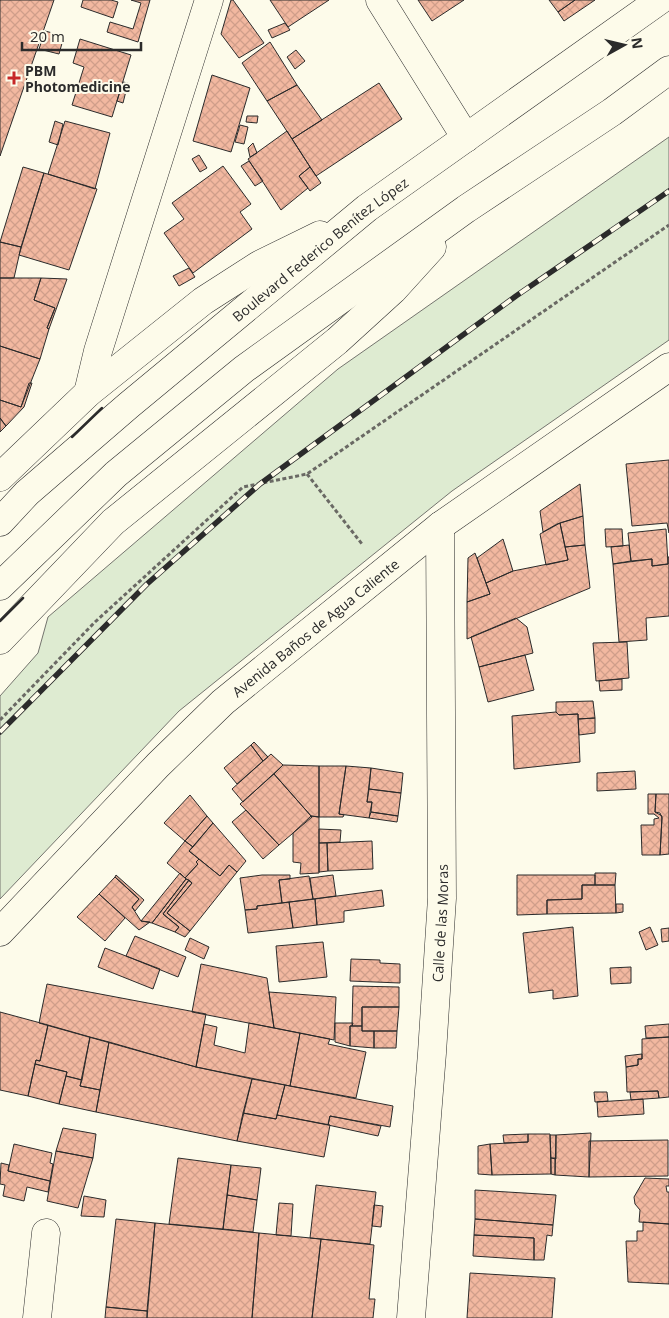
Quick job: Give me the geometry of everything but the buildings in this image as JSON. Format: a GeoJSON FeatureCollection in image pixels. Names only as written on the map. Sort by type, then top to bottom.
{"type":"FeatureCollection","features":[{"type":"Feature","properties":{"kind":"main road"},"geometry":{"type":"LineString","coordinates":[[88,393],[101,342],[209,0]]}},
{"type":"Feature","properties":{"kind":"main road"},"geometry":{"type":"LineString","coordinates":[[380,0],[466,138]]}},
{"type":"Feature","properties":{"kind":"main road","name":"Boulevard Federico Benítez López"},"geometry":{"type":"LineString","coordinates":[[0,522],[27,494],[129,405],[366,208],[660,0]]}},
{"type":"Feature","properties":{"kind":"main road"},"geometry":{"type":"LineString","coordinates":[[0,586],[116,474],[244,369],[466,209],[612,112],[669,70]]}},
{"type":"Feature","properties":{"kind":"main road"},"geometry":{"type":"LineString","coordinates":[[0,477],[88,393],[211,296],[258,264],[318,236],[366,208]]}},
{"type":"Feature","properties":{"kind":"main road"},"geometry":{"type":"LineString","coordinates":[[0,640],[113,522],[337,341],[393,290],[466,209]]}},
{"type":"Feature","properties":{"kind":"main road","name":"Avenida Baños de Agua Caliente"},"geometry":{"type":"LineString","coordinates":[[0,932],[189,733],[223,702],[440,526],[669,367]]}},
{"type":"Feature","properties":{"kind":"main road","name":"Calle de las Moras"},"geometry":{"type":"LineString","coordinates":[[411,1318],[442,898],[440,526]]}},
{"type":"Feature","properties":{"kind":"main road"},"geometry":{"type":"LineString","coordinates":[[37,1318],[46,1234]]}},
{"type":"Feature","properties":{"kind":"path"},"geometry":{"type":"LineString","coordinates":[[0,720],[96,622],[243,487],[307,474],[669,225]]}},
{"type":"Feature","properties":{"kind":"path"},"geometry":{"type":"LineString","coordinates":[[307,474],[384,572]]}},
{"type":"Feature","properties":{"kind":"green space"},"geometry":{"type":"Polygon","coordinates":[[[669,137],[669,340],[452,491],[179,711],[0,899],[0,696],[38,653],[48,617],[338,369],[669,137]]]}},
{"type":"Feature","properties":{"kind":"railway"},"geometry":{"type":"LineString","coordinates":[[0,732],[147,584],[260,484],[516,296],[669,191]]}},
{"type":"Feature","properties":{"kind":"wall"},"geometry":{"type":"LineString","coordinates":[[72,437],[102,408]]}},
{"type":"Feature","properties":{"kind":"wall"},"geometry":{"type":"LineString","coordinates":[[0,621],[23,598]]}},
{"type":"Feature","properties":{"kind":"place","name":"PBM Photomedicine"},"geometry":{"type":"Point","coordinates":[14,78]}}]}
